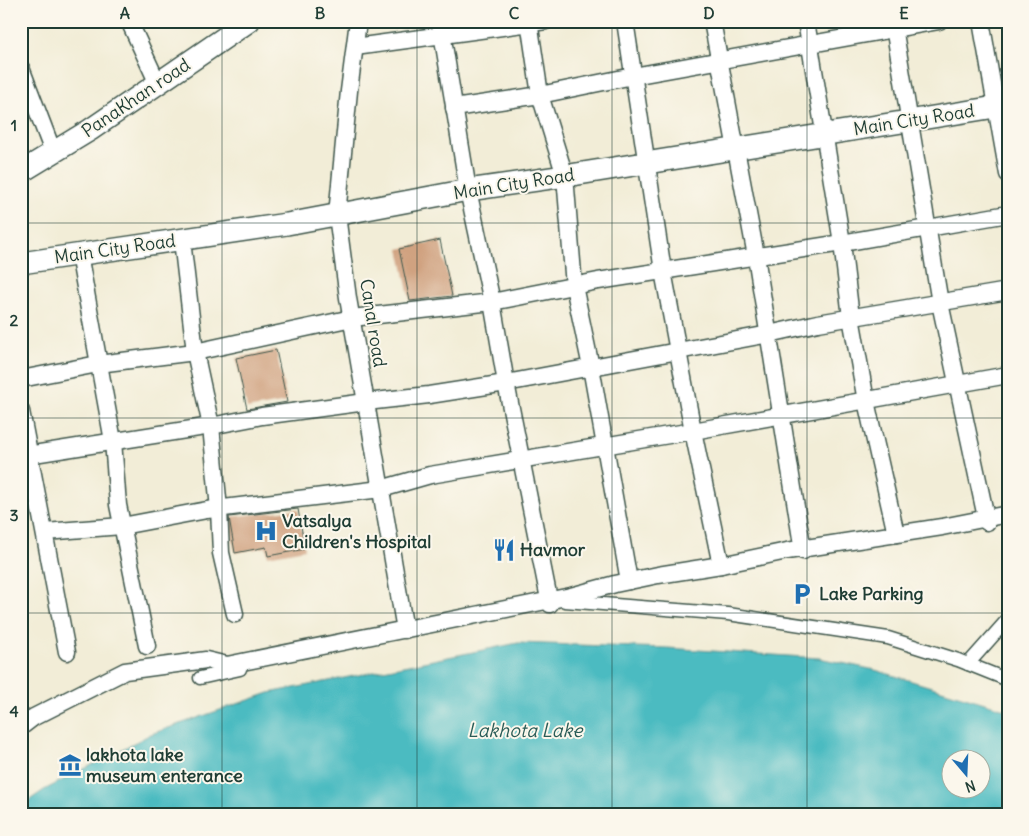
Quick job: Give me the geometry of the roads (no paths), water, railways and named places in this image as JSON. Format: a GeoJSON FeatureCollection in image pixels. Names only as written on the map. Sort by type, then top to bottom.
{"type":"FeatureCollection","features":[{"type":"Feature","properties":{"kind":"street"},"geometry":{"type":"LineString","coordinates":[[129,21],[158,84]]}},
{"type":"Feature","properties":{"kind":"street","name":"PanaKhan road"},"geometry":{"type":"LineString","coordinates":[[21,172],[90,130],[249,21]]}},
{"type":"Feature","properties":{"kind":"street","name":"Canal road"},"geometry":{"type":"LineString","coordinates":[[358,21],[337,215],[352,318],[405,630]]}},
{"type":"Feature","properties":{"kind":"street"},"geometry":{"type":"LineString","coordinates":[[354,47],[441,28],[546,21]]}},
{"type":"Feature","properties":{"kind":"street"},"geometry":{"type":"LineString","coordinates":[[625,21],[663,271],[693,431],[721,565]]}},
{"type":"Feature","properties":{"kind":"street"},"geometry":{"type":"LineString","coordinates":[[712,21],[756,256],[802,550]]}},
{"type":"Feature","properties":{"kind":"street"},"geometry":{"type":"LineString","coordinates":[[806,21],[842,243],[851,317],[866,401],[896,534]]}},
{"type":"Feature","properties":{"kind":"street"},"geometry":{"type":"LineString","coordinates":[[454,108],[540,95],[810,44],[893,25],[939,21]]}},
{"type":"Feature","properties":{"kind":"street"},"geometry":{"type":"LineString","coordinates":[[981,21],[1001,106],[1008,174]]}},
{"type":"Feature","properties":{"kind":"street"},"geometry":{"type":"LineString","coordinates":[[530,23],[540,95],[565,176],[574,286],[629,581]]}},
{"type":"Feature","properties":{"kind":"street"},"geometry":{"type":"LineString","coordinates":[[893,25],[940,303],[986,520]]}},
{"type":"Feature","properties":{"kind":"street"},"geometry":{"type":"LineString","coordinates":[[441,28],[468,190],[492,302],[506,383],[550,602]]}},
{"type":"Feature","properties":{"kind":"street"},"geometry":{"type":"LineString","coordinates":[[21,68],[53,152]]}},
{"type":"Feature","properties":{"kind":"street","name":"Main City Road"},"geometry":{"type":"LineString","coordinates":[[21,263],[287,224],[468,190],[1001,106]]}},
{"type":"Feature","properties":{"kind":"street"},"geometry":{"type":"LineString","coordinates":[[21,379],[98,364],[195,352],[352,318],[492,302],[574,286],[1008,214]]}},
{"type":"Feature","properties":{"kind":"street"},"geometry":{"type":"LineString","coordinates":[[182,240],[195,352],[211,426],[219,509],[221,554],[235,614]]}},
{"type":"Feature","properties":{"kind":"street"},"geometry":{"type":"LineString","coordinates":[[79,254],[113,441],[118,505],[147,646]]}},
{"type":"Feature","properties":{"kind":"street"},"geometry":{"type":"LineString","coordinates":[[26,455],[211,426],[262,416],[506,383],[851,317],[1008,291]]}},
{"type":"Feature","properties":{"kind":"street"},"geometry":{"type":"LineString","coordinates":[[45,532],[122,526],[219,509],[381,489],[430,474],[782,416],[1008,375]]}},
{"type":"Feature","properties":{"kind":"street"},"geometry":{"type":"LineString","coordinates":[[21,411],[26,455],[45,532],[67,652]]}},
{"type":"Feature","properties":{"kind":"street"},"geometry":{"type":"LineString","coordinates":[[21,726],[34,717],[125,671],[206,660],[227,665],[550,602],[629,581],[986,520],[1008,514]]}},
{"type":"Feature","properties":{"kind":"street"},"geometry":{"type":"LineString","coordinates":[[550,602],[569,600],[728,614],[888,638],[968,664],[1008,680]]}},
{"type":"Feature","properties":{"kind":"street"},"geometry":{"type":"LineString","coordinates":[[968,664],[1008,619]]}},
{"type":"Feature","properties":{"kind":"street"},"geometry":{"type":"LineString","coordinates":[[200,678],[405,630]]}},
{"type":"Feature","properties":{"kind":"water","name":"Lakhota Lake"},"geometry":{"type":"Polygon","coordinates":[[[518,643],[667,648],[819,658],[875,670],[1008,710],[1008,815],[21,815],[21,806],[44,790],[151,734],[269,693],[518,643]]]}},
{"type":"Feature","properties":{"kind":"place","name":"Vatsalya Children's Hospital"},"geometry":{"type":"Point","coordinates":[266,531]}},
{"type":"Feature","properties":{"kind":"place","name":"Havmor"},"geometry":{"type":"Point","coordinates":[504,550]}},
{"type":"Feature","properties":{"kind":"place","name":"Lake Parking"},"geometry":{"type":"Point","coordinates":[802,594]}},
{"type":"Feature","properties":{"kind":"place","name":"lakhota lake museum enterance"},"geometry":{"type":"Point","coordinates":[70,765]}}]}
